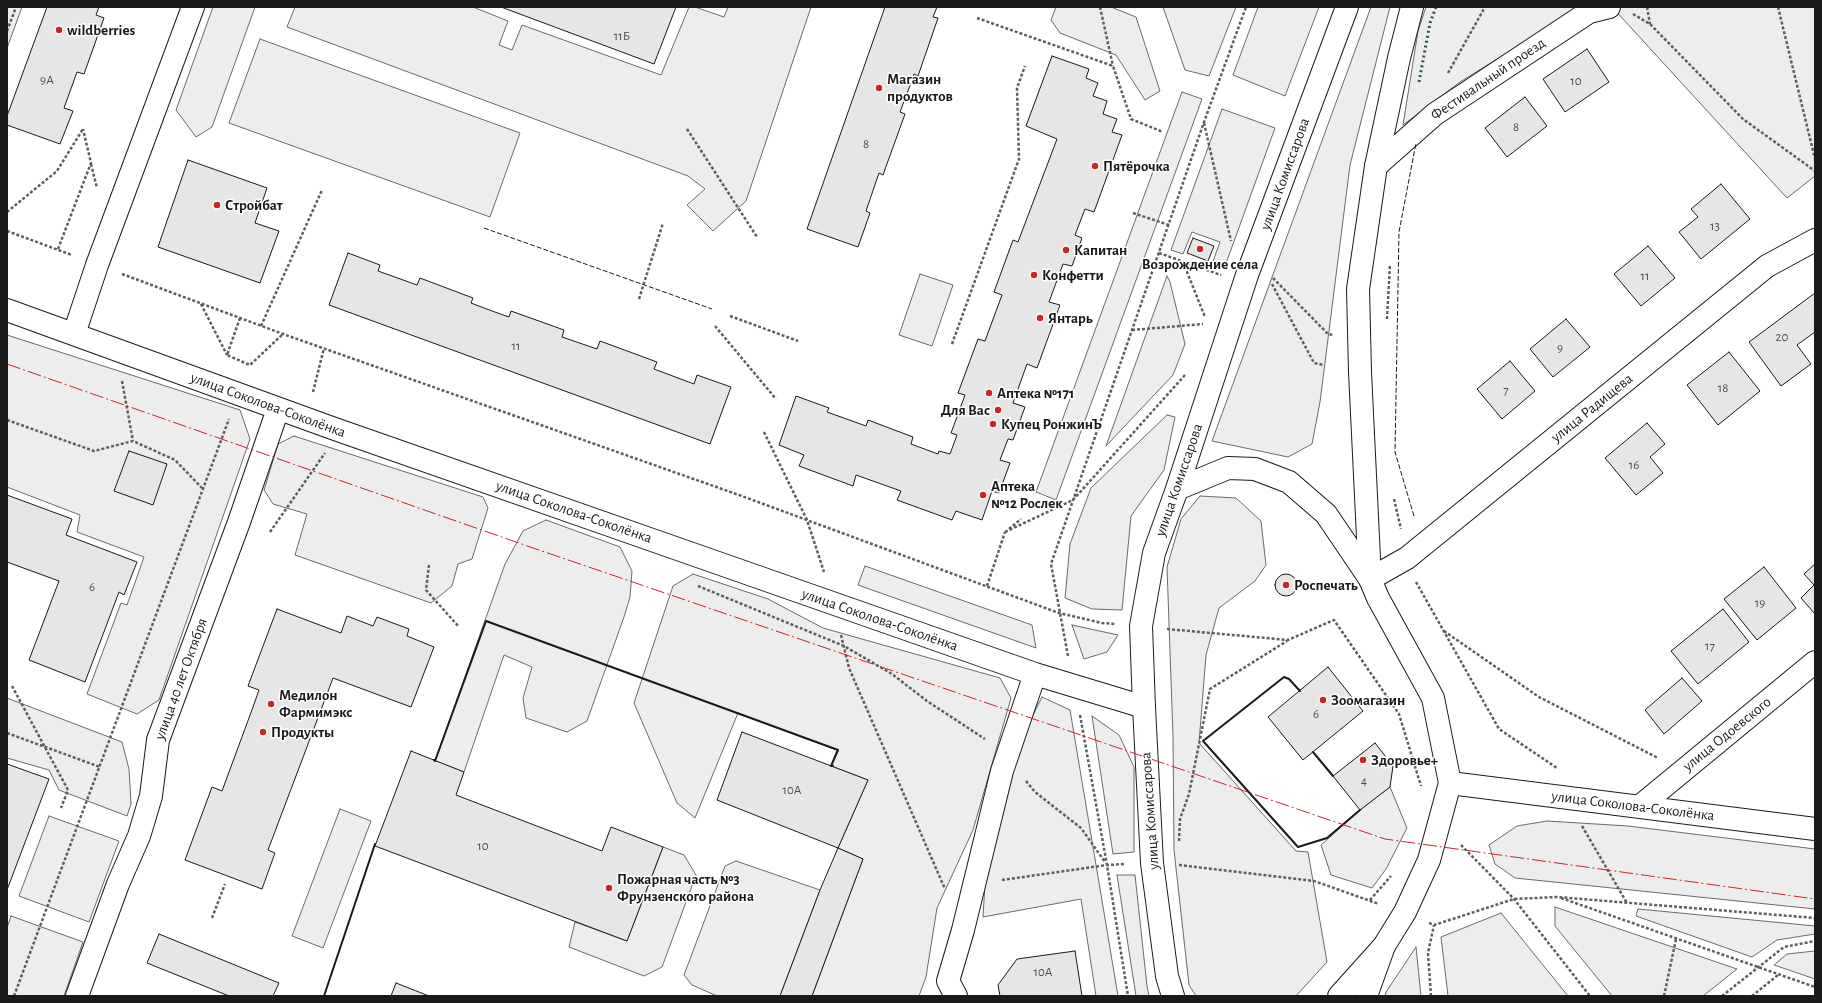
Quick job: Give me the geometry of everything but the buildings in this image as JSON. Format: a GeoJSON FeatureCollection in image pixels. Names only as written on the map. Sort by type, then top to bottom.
{"type":"FeatureCollection","features":[{"type":"Feature","properties":{"kind":"street"},"geometry":{"type":"LineString","coordinates":[[74,334],[97,265],[194,7]]}},
{"type":"Feature","properties":{"kind":"street","name":"улица Комиссарова"},"geometry":{"type":"LineString","coordinates":[[1182,996],[1170,986],[1152,863],[1141,626],[1154,554],[1177,489],[1247,275],[1347,7]]}},
{"type":"Feature","properties":{"kind":"street"},"geometry":{"type":"LineString","coordinates":[[1370,579],[1358,289],[1376,166],[1399,58],[1412,7]]}},
{"type":"Feature","properties":{"kind":"street","name":"Фестивальный проезд"},"geometry":{"type":"LineString","coordinates":[[1376,166],[1435,114],[1589,12],[1618,9]]}},
{"type":"Feature","properties":{"kind":"street","name":"улица Радищева"},"geometry":{"type":"LineString","coordinates":[[1370,579],[1407,558],[1767,266],[1815,240]]}},
{"type":"Feature","properties":{"kind":"street","name":"улица Соколова-Соколёнка"},"geometry":{"type":"LineString","coordinates":[[7,310],[306,419],[834,604],[1035,674],[1144,707]]}},
{"type":"Feature","properties":{"kind":"street","name":"улица 40 лет Октября"},"geometry":{"type":"LineString","coordinates":[[77,996],[118,884],[139,836],[151,796],[158,740],[239,522],[278,409]]}},
{"type":"Feature","properties":{"kind":"street"},"geometry":{"type":"LineString","coordinates":[[1177,489],[1228,468],[1255,469],[1289,482],[1326,514],[1370,579],[1378,598],[1433,698],[1450,783],[1429,860],[1404,912],[1384,946],[1366,996]]}},
{"type":"Feature","properties":{"kind":"street","name":"улица Одоевского"},"geometry":{"type":"LineString","coordinates":[[1639,806],[1815,662]]}},
{"type":"Feature","properties":{"kind":"street"},"geometry":{"type":"LineString","coordinates":[[956,996],[948,981],[1007,755],[1035,674]]}},
{"type":"Feature","properties":{"kind":"street","name":"улица Соколова-Соколёнка"},"geometry":{"type":"LineString","coordinates":[[1450,783],[1815,829]]}},
{"type":"Feature","properties":{"kind":"street"},"geometry":{"type":"LineString","coordinates":[[1339,996],[1384,946]]}},
{"type":"Feature","properties":{"kind":"path"},"geometry":{"type":"LineString","coordinates":[[7,30],[16,7]]}},
{"type":"Feature","properties":{"kind":"path"},"geometry":{"type":"LineString","coordinates":[[1100,7],[1113,66],[1131,119],[1162,132]]}},
{"type":"Feature","properties":{"kind":"path"},"geometry":{"type":"LineString","coordinates":[[1128,996],[1107,864],[1051,564],[1204,122],[1246,7]]}},
{"type":"Feature","properties":{"kind":"path"},"geometry":{"type":"LineString","coordinates":[[1447,73],[1485,7]]}},
{"type":"Feature","properties":{"kind":"path"},"geometry":{"type":"LineString","coordinates":[[1647,7],[1650,24]]}},
{"type":"Feature","properties":{"kind":"path"},"geometry":{"type":"LineString","coordinates":[[1778,7],[1815,159]]}},
{"type":"Feature","properties":{"kind":"path"},"geometry":{"type":"LineString","coordinates":[[1618,9],[1650,24],[1743,119],[1815,171]]}},
{"type":"Feature","properties":{"kind":"path"},"geometry":{"type":"LineString","coordinates":[[977,18],[1113,66]]}},
{"type":"Feature","properties":{"kind":"path"},"geometry":{"type":"LineString","coordinates":[[952,344],[1019,159],[1017,88],[1025,66]]}},
{"type":"Feature","properties":{"kind":"path"},"geometry":{"type":"LineString","coordinates":[[1204,122],[1232,249]]}},
{"type":"Feature","properties":{"kind":"path"},"geometry":{"type":"LineString","coordinates":[[7,212],[57,171],[83,129],[91,163],[58,249]]}},
{"type":"Feature","properties":{"kind":"path"},"geometry":{"type":"LineString","coordinates":[[687,129],[757,237]]}},
{"type":"Feature","properties":{"kind":"path"},"geometry":{"type":"LineString","coordinates":[[261,326],[322,190]]}},
{"type":"Feature","properties":{"kind":"path"},"geometry":{"type":"LineString","coordinates":[[1133,213],[1169,225]]}},
{"type":"Feature","properties":{"kind":"path"},"geometry":{"type":"LineString","coordinates":[[639,299],[663,223]]}},
{"type":"Feature","properties":{"kind":"path"},"geometry":{"type":"LineString","coordinates":[[7,231],[283,334],[807,520],[1059,613],[1102,623],[1288,640]]}},
{"type":"Feature","properties":{"kind":"path"},"geometry":{"type":"LineString","coordinates":[[1159,253],[1226,276]]}},
{"type":"Feature","properties":{"kind":"path"},"geometry":{"type":"LineString","coordinates":[[1387,321],[1391,259]]}},
{"type":"Feature","properties":{"kind":"path"},"geometry":{"type":"LineString","coordinates":[[1132,330],[1208,324],[1183,262]]}},
{"type":"Feature","properties":{"kind":"path"},"geometry":{"type":"LineString","coordinates":[[1324,364],[1314,362],[1270,277],[1328,334],[1359,340]]}},
{"type":"Feature","properties":{"kind":"path"},"geometry":{"type":"LineString","coordinates":[[202,304],[227,355],[250,365],[283,334]]}},
{"type":"Feature","properties":{"kind":"path"},"geometry":{"type":"LineString","coordinates":[[730,316],[798,341]]}},
{"type":"Feature","properties":{"kind":"path"},"geometry":{"type":"LineString","coordinates":[[227,355],[240,318]]}},
{"type":"Feature","properties":{"kind":"path"},"geometry":{"type":"LineString","coordinates":[[715,326],[776,400]]}},
{"type":"Feature","properties":{"kind":"path"},"geometry":{"type":"LineString","coordinates":[[306,419],[324,348]]}},
{"type":"Feature","properties":{"kind":"path"},"geometry":{"type":"LineString","coordinates":[[116,350],[133,441]]}},
{"type":"Feature","properties":{"kind":"path"},"geometry":{"type":"LineString","coordinates":[[1005,532],[1073,500],[1187,373]]}},
{"type":"Feature","properties":{"kind":"path"},"geometry":{"type":"LineString","coordinates":[[14,996],[230,415]]}},
{"type":"Feature","properties":{"kind":"path"},"geometry":{"type":"LineString","coordinates":[[7,420],[94,452],[133,441],[175,460],[202,488]]}},
{"type":"Feature","properties":{"kind":"path"},"geometry":{"type":"LineString","coordinates":[[270,532],[341,431]]}},
{"type":"Feature","properties":{"kind":"path"},"geometry":{"type":"LineString","coordinates":[[764,432],[807,520],[834,604],[849,668],[962,930]]}},
{"type":"Feature","properties":{"kind":"path"},"geometry":{"type":"LineString","coordinates":[[1393,492],[1407,558],[1414,578],[1499,729],[1565,774],[1565,798],[1626,903]]}},
{"type":"Feature","properties":{"kind":"path"},"geometry":{"type":"LineString","coordinates":[[987,586],[1005,532],[1022,519]]}},
{"type":"Feature","properties":{"kind":"path"},"geometry":{"type":"LineString","coordinates":[[429,565],[426,590],[459,627]]}},
{"type":"Feature","properties":{"kind":"path"},"geometry":{"type":"LineString","coordinates":[[692,584],[844,646],[892,674],[927,701],[1007,755],[1035,792],[1081,828],[1107,864]]}},
{"type":"Feature","properties":{"kind":"path"},"geometry":{"type":"LineString","coordinates":[[1179,842],[1180,819],[1189,794],[1210,689],[1288,640],[1334,620],[1399,714],[1422,787]]}},
{"type":"Feature","properties":{"kind":"path"},"geometry":{"type":"LineString","coordinates":[[1444,631],[1539,697],[1684,770]]}},
{"type":"Feature","properties":{"kind":"path"},"geometry":{"type":"LineString","coordinates":[[12,686],[68,790],[61,808]]}},
{"type":"Feature","properties":{"kind":"path"},"geometry":{"type":"LineString","coordinates":[[7,733],[100,767]]}},
{"type":"Feature","properties":{"kind":"path"},"geometry":{"type":"LineString","coordinates":[[1439,823],[1514,899],[1590,996]]}},
{"type":"Feature","properties":{"kind":"path"},"geometry":{"type":"LineString","coordinates":[[1178,865],[1179,858]]}},
{"type":"Feature","properties":{"kind":"path"},"geometry":{"type":"LineString","coordinates":[[973,885],[1107,864],[1152,863],[1314,881],[1404,912],[1434,925],[1514,899],[1557,897],[1815,918]]}},
{"type":"Feature","properties":{"kind":"path"},"geometry":{"type":"LineString","coordinates":[[1370,900],[1392,875]]}},
{"type":"Feature","properties":{"kind":"path"},"geometry":{"type":"LineString","coordinates":[[212,918],[225,884]]}},
{"type":"Feature","properties":{"kind":"path"},"geometry":{"type":"LineString","coordinates":[[1557,897],[1815,987]]}},
{"type":"Feature","properties":{"kind":"path"},"geometry":{"type":"LineString","coordinates":[[1431,996],[1428,953],[1434,925]]}},
{"type":"Feature","properties":{"kind":"path"},"geometry":{"type":"LineString","coordinates":[[1664,996],[1676,939]]}},
{"type":"Feature","properties":{"kind":"path"},"geometry":{"type":"LineString","coordinates":[[1722,996],[1784,947],[1815,941]]}},
{"type":"Feature","properties":{"kind":"path"},"geometry":{"type":"LineString","coordinates":[[1752,996],[1778,974]]}},
{"type":"Feature","properties":{"kind":"shaded area"},"geometry":{"type":"Polygon","coordinates":[[[7,7],[22,7],[7,48],[7,7]]]}},
{"type":"Feature","properties":{"kind":"shaded area"},"geometry":{"type":"Polygon","coordinates":[[[213,7],[255,7],[212,127],[196,137],[176,110],[213,7]]]}},
{"type":"Feature","properties":{"kind":"shaded area"},"geometry":{"type":"Polygon","coordinates":[[[295,7],[473,7],[508,21],[499,45],[512,50],[522,25],[661,75],[689,7],[695,7],[724,17],[728,7],[811,7],[746,201],[713,231],[687,205],[705,189],[688,176],[287,27],[295,7]]]}},
{"type":"Feature","properties":{"kind":"shaded area"},"geometry":{"type":"Polygon","coordinates":[[[1056,7],[1111,7],[1136,17],[1160,91],[1145,100],[1116,55],[1060,33],[1051,20],[1056,7]]]}},
{"type":"Feature","properties":{"kind":"shaded area"},"geometry":{"type":"Polygon","coordinates":[[[1163,7],[1236,7],[1209,76],[1185,70],[1163,7]]]}},
{"type":"Feature","properties":{"kind":"shaded area"},"geometry":{"type":"Polygon","coordinates":[[[1258,7],[1319,7],[1285,96],[1233,75],[1258,7]]]}},
{"type":"Feature","properties":{"kind":"shaded area"},"geometry":{"type":"Polygon","coordinates":[[[1371,7],[1390,7],[1350,165],[1320,402],[1312,444],[1288,457],[1212,441],[1371,7]]]}},
{"type":"Feature","properties":{"kind":"shaded area"},"geometry":{"type":"Polygon","coordinates":[[[1426,7],[1581,7],[1460,82],[1403,125],[1418,31],[1426,7]]]}},
{"type":"Feature","properties":{"kind":"shaded area"},"geometry":{"type":"Polygon","coordinates":[[[1612,7],[1815,7],[1815,176],[1787,198],[1612,7]]]}},
{"type":"Feature","properties":{"kind":"shaded area"},"geometry":{"type":"Polygon","coordinates":[[[260,39],[520,133],[490,217],[229,123],[260,39]]]}},
{"type":"Feature","properties":{"kind":"shaded area"},"geometry":{"type":"Polygon","coordinates":[[[1182,92],[1202,99],[1056,500],[1036,492],[1182,92]]]}},
{"type":"Feature","properties":{"kind":"shaded area"},"geometry":{"type":"Polygon","coordinates":[[[1222,109],[1275,128],[1224,269],[1212,264],[1220,242],[1192,232],[1183,254],[1171,250],[1222,109]]]}},
{"type":"Feature","properties":{"kind":"shaded area"},"geometry":{"type":"Polygon","coordinates":[[[920,274],[953,285],[932,346],[899,335],[920,274]]]}},
{"type":"Feature","properties":{"kind":"shaded area"},"geometry":{"type":"Polygon","coordinates":[[[1167,276],[1170,282],[1185,344],[1173,375],[1106,446],[1167,276]]]}},
{"type":"Feature","properties":{"kind":"shaded area"},"geometry":{"type":"Polygon","coordinates":[[[7,335],[240,410],[250,439],[159,700],[137,714],[87,694],[121,603],[127,605],[144,557],[77,532],[80,515],[7,487],[7,335]]]}},
{"type":"Feature","properties":{"kind":"shaded area"},"geometry":{"type":"Polygon","coordinates":[[[1167,415],[1175,417],[1164,470],[1131,516],[1122,610],[1092,609],[1065,598],[1070,544],[1091,488],[1167,415]]]}},
{"type":"Feature","properties":{"kind":"shaded area"},"geometry":{"type":"Polygon","coordinates":[[[294,436],[483,497],[488,508],[472,559],[458,564],[452,586],[431,603],[295,555],[307,514],[273,504],[264,490],[278,444],[294,436]]]}},
{"type":"Feature","properties":{"kind":"shaded area"},"geometry":{"type":"Polygon","coordinates":[[[1200,496],[1236,498],[1261,521],[1266,565],[1255,581],[1219,608],[1206,655],[1199,743],[1296,851],[1308,852],[1327,962],[1296,996],[1196,996],[1189,985],[1174,850],[1173,736],[1167,567],[1181,519],[1200,496]]]}},
{"type":"Feature","properties":{"kind":"shaded area"},"geometry":{"type":"Polygon","coordinates":[[[546,520],[620,547],[632,571],[630,597],[624,617],[587,721],[567,732],[526,718],[523,698],[532,667],[504,655],[464,772],[435,761],[505,564],[523,531],[546,520]]]}},
{"type":"Feature","properties":{"kind":"shaded area"},"geometry":{"type":"Polygon","coordinates":[[[865,566],[1032,625],[1036,648],[858,585],[865,566]]]}},
{"type":"Feature","properties":{"kind":"shaded area"},"geometry":{"type":"Polygon","coordinates":[[[693,574],[768,599],[823,628],[1000,678],[1011,698],[973,830],[937,908],[926,977],[919,996],[812,996],[863,859],[838,848],[868,780],[831,766],[837,750],[738,713],[695,818],[677,803],[634,703],[673,586],[693,574]]]}},
{"type":"Feature","properties":{"kind":"shaded area"},"geometry":{"type":"Polygon","coordinates":[[[1072,625],[1118,635],[1107,652],[1084,659],[1072,625]]]}},
{"type":"Feature","properties":{"kind":"shaded area"},"geometry":{"type":"Polygon","coordinates":[[[1042,697],[1070,710],[1118,996],[1096,996],[1081,899],[983,917],[986,867],[1017,747],[1042,697]]]}},
{"type":"Feature","properties":{"kind":"shaded area"},"geometry":{"type":"Polygon","coordinates":[[[7,698],[122,742],[129,769],[131,804],[127,816],[59,790],[49,770],[7,758],[7,698]]]}},
{"type":"Feature","properties":{"kind":"shaded area"},"geometry":{"type":"Polygon","coordinates":[[[1092,716],[1119,735],[1134,767],[1134,852],[1113,854],[1092,716]]]}},
{"type":"Feature","properties":{"kind":"shaded area"},"geometry":{"type":"Polygon","coordinates":[[[1390,787],[1407,828],[1386,869],[1372,888],[1331,875],[1321,845],[1360,810],[1390,787]]]}},
{"type":"Feature","properties":{"kind":"shaded area"},"geometry":{"type":"Polygon","coordinates":[[[340,809],[371,821],[323,948],[292,936],[340,809]]]}},
{"type":"Feature","properties":{"kind":"shaded area"},"geometry":{"type":"Polygon","coordinates":[[[49,816],[119,841],[89,922],[19,896],[49,816]]]}},
{"type":"Feature","properties":{"kind":"shaded area"},"geometry":{"type":"Polygon","coordinates":[[[1547,821],[1628,826],[1815,849],[1815,909],[1515,878],[1495,864],[1489,845],[1517,826],[1547,821]]]}},
{"type":"Feature","properties":{"kind":"shaded area"},"geometry":{"type":"Polygon","coordinates":[[[663,847],[684,855],[696,875],[662,967],[644,976],[569,947],[575,922],[627,941],[663,847]]]}},
{"type":"Feature","properties":{"kind":"shaded area"},"geometry":{"type":"Polygon","coordinates":[[[736,861],[820,890],[780,996],[717,996],[692,985],[684,975],[725,866],[736,861]]]}},
{"type":"Feature","properties":{"kind":"shaded area"},"geometry":{"type":"Polygon","coordinates":[[[1117,875],[1135,875],[1149,996],[1136,996],[1117,875]]]}},
{"type":"Feature","properties":{"kind":"shaded area"},"geometry":{"type":"Polygon","coordinates":[[[1555,907],[1737,969],[1703,996],[1612,996],[1555,926],[1555,907]]]}},
{"type":"Feature","properties":{"kind":"shaded area"},"geometry":{"type":"Polygon","coordinates":[[[1638,909],[1815,926],[1815,934],[1777,940],[1752,957],[1636,916],[1638,909]]]}},
{"type":"Feature","properties":{"kind":"shaded area"},"geometry":{"type":"Polygon","coordinates":[[[1501,913],[1568,996],[1448,996],[1441,937],[1501,913]]]}},
{"type":"Feature","properties":{"kind":"shaded area"},"geometry":{"type":"Polygon","coordinates":[[[11,916],[83,942],[64,996],[7,996],[7,928],[11,916]]]}},
{"type":"Feature","properties":{"kind":"shaded area"},"geometry":{"type":"Polygon","coordinates":[[[1416,947],[1421,996],[1385,996],[1386,992],[1416,947]]]}},
{"type":"Feature","properties":{"kind":"shaded area"},"geometry":{"type":"Polygon","coordinates":[[[1815,951],[1815,979],[1774,965],[1787,954],[1815,951]]]}},
{"type":"Feature","properties":{"kind":"hedge"},"geometry":{"type":"LineString","coordinates":[[1419,82],[1430,23],[1436,7]]}},
{"type":"Feature","properties":{"kind":"fence"},"geometry":{"type":"LineString","coordinates":[[1414,516],[1395,452],[1399,232],[1416,143]]}},
{"type":"Feature","properties":{"kind":"fence"},"geometry":{"type":"LineString","coordinates":[[484,228],[712,309]]}},
{"type":"Feature","properties":{"kind":"wall"},"geometry":{"type":"LineString","coordinates":[[434,760],[435,761],[486,621],[838,750],[831,766],[833,766]]}},
{"type":"Feature","properties":{"kind":"wall"},"geometry":{"type":"LineString","coordinates":[[1300,691],[1289,679],[1284,677],[1203,741],[1298,847],[1327,838],[1360,810]]}},
{"type":"Feature","properties":{"kind":"wall"},"geometry":{"type":"LineString","coordinates":[[1313,752],[1333,776]]}},
{"type":"Feature","properties":{"kind":"wall"},"geometry":{"type":"LineString","coordinates":[[324,996],[375,844]]}},
{"type":"Feature","properties":{"kind":"power"},"geometry":{"type":"LineString","coordinates":[[7,364],[536,549],[1385,839],[1815,899]]}},
{"type":"Feature","properties":{"kind":"place","name":"wildberries"},"geometry":{"type":"Point","coordinates":[59,30]}},
{"type":"Feature","properties":{"kind":"place","name":"Магазин продуктов"},"geometry":{"type":"Point","coordinates":[879,88]}},
{"type":"Feature","properties":{"kind":"place","name":"Пятёрочка"},"geometry":{"type":"Point","coordinates":[1095,166]}},
{"type":"Feature","properties":{"kind":"place","name":"Стройбат"},"geometry":{"type":"Point","coordinates":[217,205]}},
{"type":"Feature","properties":{"kind":"place","name":"Возрождение села"},"geometry":{"type":"Point","coordinates":[1200,249]}},
{"type":"Feature","properties":{"kind":"place","name":"Капитан"},"geometry":{"type":"Point","coordinates":[1066,250]}},
{"type":"Feature","properties":{"kind":"place","name":"Конфетти"},"geometry":{"type":"Point","coordinates":[1034,275]}},
{"type":"Feature","properties":{"kind":"place","name":"Янтарь"},"geometry":{"type":"Point","coordinates":[1040,318]}},
{"type":"Feature","properties":{"kind":"place","name":"Аптека №171"},"geometry":{"type":"Point","coordinates":[989,393]}},
{"type":"Feature","properties":{"kind":"place","name":"Для Вас"},"geometry":{"type":"Point","coordinates":[998,410]}},
{"type":"Feature","properties":{"kind":"place","name":"Купец РонжинЪ"},"geometry":{"type":"Point","coordinates":[993,424]}},
{"type":"Feature","properties":{"kind":"place","name":"Аптека №12 Рослек"},"geometry":{"type":"Point","coordinates":[983,495]}},
{"type":"Feature","properties":{"kind":"place","name":"Роспечать"},"geometry":{"type":"Point","coordinates":[1286,585]}},
{"type":"Feature","properties":{"kind":"place","name":"Зоомагазин"},"geometry":{"type":"Point","coordinates":[1323,700]}},
{"type":"Feature","properties":{"kind":"place","name":"Медилон Фармимэкс"},"geometry":{"type":"Point","coordinates":[271,704]}},
{"type":"Feature","properties":{"kind":"place","name":"Продукты"},"geometry":{"type":"Point","coordinates":[263,732]}},
{"type":"Feature","properties":{"kind":"place","name":"Здоровье+"},"geometry":{"type":"Point","coordinates":[1363,760]}},
{"type":"Feature","properties":{"kind":"place","name":"Пожарная часть №3 Фрунзенского района"},"geometry":{"type":"Point","coordinates":[609,888]}}]}
